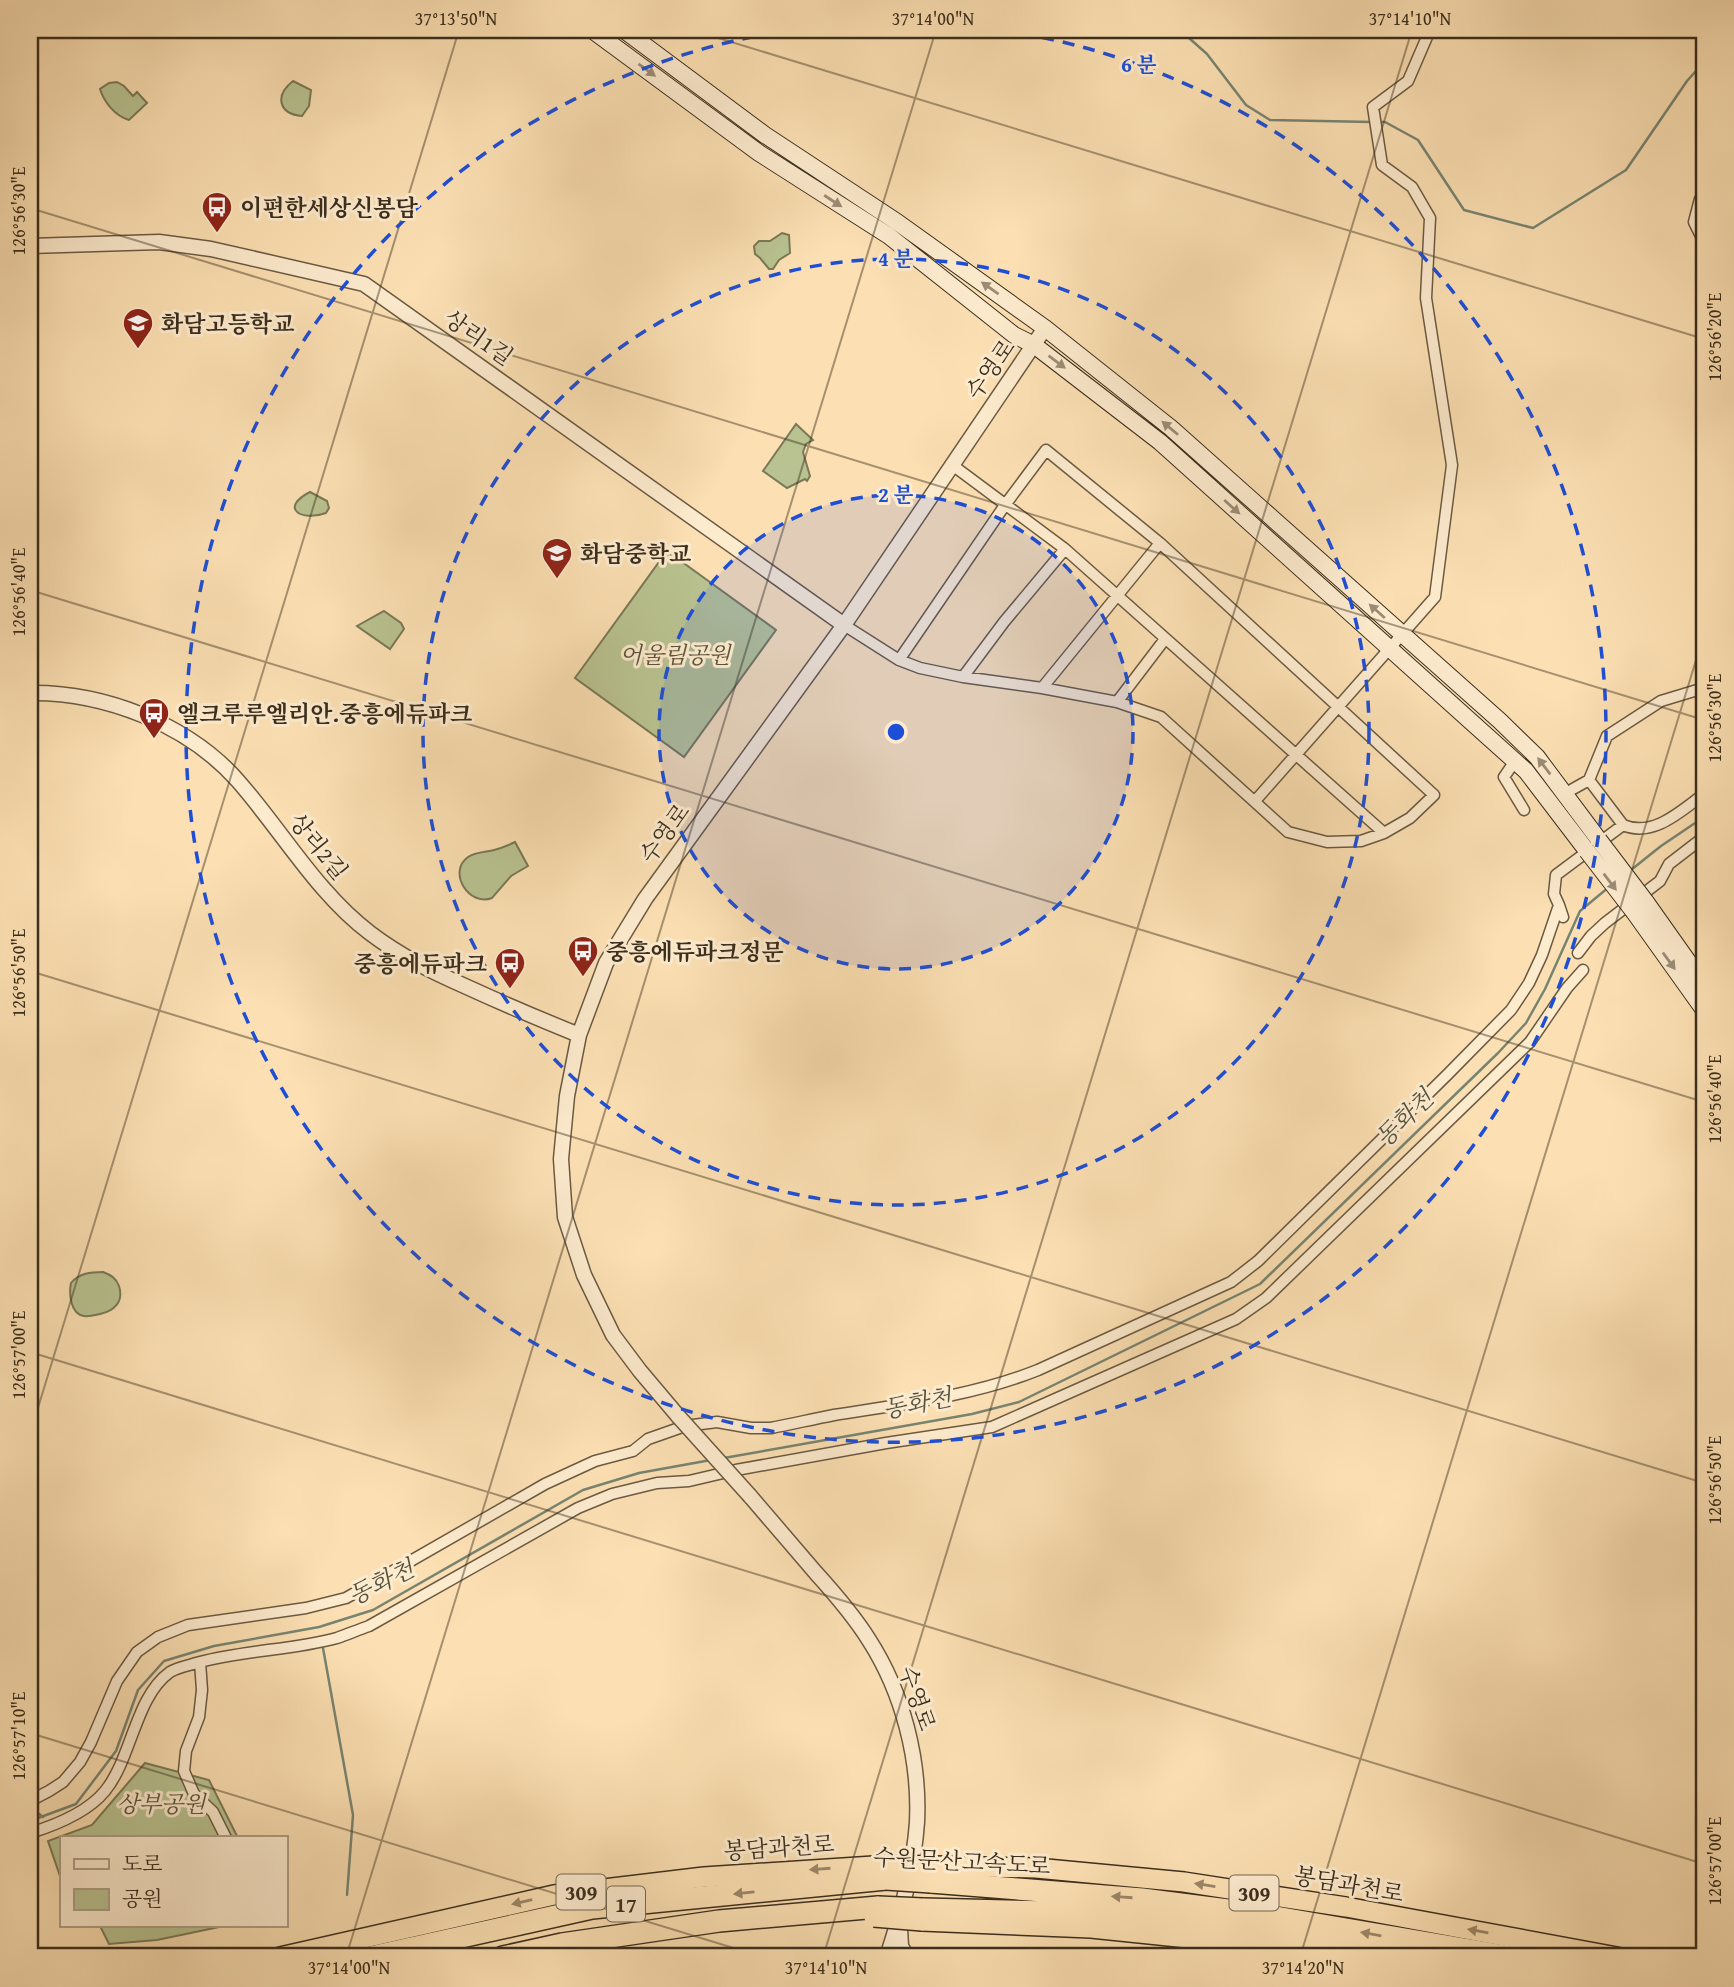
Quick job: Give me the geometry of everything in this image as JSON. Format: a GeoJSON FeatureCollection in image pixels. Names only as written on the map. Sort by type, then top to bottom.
{"type":"FeatureCollection","features":[{"type":"Feature","properties":{"kind":"highway","name":"봉담과천로"},"geometry":{"type":"LineString","coordinates":[[932,1874],[1036,1868],[1184,1882],[1346,1907],[1617,1957]]}},
{"type":"Feature","properties":{"kind":"highway","name":"수원문산고속도로"},"geometry":{"type":"LineString","coordinates":[[371,1957],[592,1908],[887,1872],[932,1874],[1251,1913],[1511,1957]]}},
{"type":"Feature","properties":{"kind":"highway","name":"봉담과천로"},"geometry":{"type":"LineString","coordinates":[[280,1957],[554,1895],[704,1877],[887,1872]]}},
{"type":"Feature","properties":{"kind":"highway","name":"수원문산고속도로"},"geometry":{"type":"LineString","coordinates":[[503,1957],[562,1944],[706,1923],[876,1912],[922,1915],[1095,1913],[1410,1957]]}},
{"type":"Feature","properties":{"kind":"highway"},"geometry":{"type":"LineString","coordinates":[[543,1957],[876,1912]]}},
{"type":"Feature","properties":{"kind":"highway","name":"309"},"geometry":{"type":"LineString","coordinates":[[922,1915],[1217,1941],[1310,1957]]}},
{"type":"Feature","properties":{"kind":"main road"},"geometry":{"type":"LineString","coordinates":[[592,30],[759,153],[889,236],[1014,335],[1034,345],[1160,442],[1526,771],[1593,845],[1704,984]]}},
{"type":"Feature","properties":{"kind":"main road"},"geometry":{"type":"LineString","coordinates":[[624,30],[765,135],[897,222],[1045,328],[1171,428],[1537,757],[1564,794],[1593,845]]}},
{"type":"Feature","properties":{"kind":"main road"},"geometry":{"type":"LineString","coordinates":[[1640,907],[1704,1010]]}},
{"type":"Feature","properties":{"kind":"street"},"geometry":{"type":"LineString","coordinates":[[1255,801],[1435,597],[1452,466],[1426,298],[1430,218],[1412,187],[1382,165],[1373,107],[1408,81],[1430,30]]}},
{"type":"Feature","properties":{"kind":"street"},"geometry":{"type":"LineString","coordinates":[[1704,194],[1694,222],[1704,242]]}},
{"type":"Feature","properties":{"kind":"street","name":"상리1길"},"geometry":{"type":"LineString","coordinates":[[30,246],[159,242],[211,249],[364,284],[844,625]]}},
{"type":"Feature","properties":{"kind":"street"},"geometry":{"type":"LineString","coordinates":[[1704,282],[1704,388]]}},
{"type":"Feature","properties":{"kind":"street","name":"수영로"},"geometry":{"type":"LineString","coordinates":[[887,1957],[909,1877],[916,1822],[915,1773],[907,1729],[894,1688],[870,1640],[845,1606],[678,1416],[613,1335],[584,1275],[565,1216],[561,1159],[567,1096],[579,1035],[606,963],[645,899],[844,625],[1045,328]]}},
{"type":"Feature","properties":{"kind":"street"},"geometry":{"type":"LineString","coordinates":[[844,625],[899,660],[920,668],[1117,702],[1161,717],[1287,832],[1327,842],[1361,841],[1384,833],[1409,818],[1434,795],[1160,543],[1046,450],[899,660]]}},
{"type":"Feature","properties":{"kind":"street"},"geometry":{"type":"LineString","coordinates":[[951,464],[1065,549],[1384,833]]}},
{"type":"Feature","properties":{"kind":"street"},"geometry":{"type":"LineString","coordinates":[[1042,688],[1160,543]]}},
{"type":"Feature","properties":{"kind":"street"},"geometry":{"type":"LineString","coordinates":[[963,677],[1004,622],[1065,549]]}},
{"type":"Feature","properties":{"kind":"street"},"geometry":{"type":"LineString","coordinates":[[1117,702],[1166,639]]}},
{"type":"Feature","properties":{"kind":"street"},"geometry":{"type":"LineString","coordinates":[[1564,794],[1589,780],[1607,736],[1661,701],[1704,688]]}},
{"type":"Feature","properties":{"kind":"street","name":"상리2길"},"geometry":{"type":"LineString","coordinates":[[30,693],[56,692],[107,702],[160,722],[204,750],[237,780],[335,902],[369,933],[417,964],[579,1035]]}},
{"type":"Feature","properties":{"kind":"street"},"geometry":{"type":"LineString","coordinates":[[1515,761],[1504,777],[1524,810]]}},
{"type":"Feature","properties":{"kind":"street"},"geometry":{"type":"LineString","coordinates":[[1589,780],[1623,825],[1633,830],[1643,830],[1659,824],[1704,794]]}},
{"type":"Feature","properties":{"kind":"street"},"geometry":{"type":"LineString","coordinates":[[1563,918],[1554,894],[1556,875],[1623,825]]}},
{"type":"Feature","properties":{"kind":"street"},"geometry":{"type":"LineString","coordinates":[[1578,953],[1605,923],[1660,881],[1669,864],[1704,837]]}},
{"type":"Feature","properties":{"kind":"street"},"geometry":{"type":"LineString","coordinates":[[30,1801],[63,1782],[80,1762],[117,1681],[137,1652],[158,1637],[188,1625],[306,1608],[346,1598],[553,1480],[595,1461],[633,1451],[648,1439],[685,1426],[717,1422],[751,1428],[771,1427],[919,1402],[1008,1382],[1231,1282],[1258,1261],[1511,1010],[1529,984],[1542,956],[1559,905]]}},
{"type":"Feature","properties":{"kind":"street"},"geometry":{"type":"LineString","coordinates":[[30,1833],[73,1817],[103,1793],[116,1776],[154,1687],[171,1671],[221,1657],[338,1637],[369,1626],[578,1508],[612,1494],[657,1483],[690,1481],[886,1443],[992,1427],[1236,1319],[1266,1298],[1530,1042],[1567,988],[1583,970]]}},
{"type":"Feature","properties":{"kind":"street"},"geometry":{"type":"LineString","coordinates":[[201,1662],[199,1717],[186,1751],[184,1771],[194,1794],[213,1812],[225,1836]]}},
{"type":"Feature","properties":{"kind":"street"},"geometry":{"type":"LineString","coordinates":[[901,1910],[901,1946],[907,1957]]}},
{"type":"Feature","properties":{"kind":"green space"},"geometry":{"type":"Polygon","coordinates":[[[293,81],[311,90],[309,106],[302,116],[288,112],[282,103],[283,93],[293,81]]]}},
{"type":"Feature","properties":{"kind":"green space"},"geometry":{"type":"Polygon","coordinates":[[[117,82],[133,96],[137,92],[147,103],[129,120],[111,108],[100,89],[109,83],[117,82]]]}},
{"type":"Feature","properties":{"kind":"green space"},"geometry":{"type":"Polygon","coordinates":[[[782,233],[789,235],[790,253],[779,260],[773,269],[769,269],[755,254],[754,246],[759,241],[770,241],[782,233]]]}},
{"type":"Feature","properties":{"kind":"green space"},"geometry":{"type":"Polygon","coordinates":[[[796,424],[813,440],[806,444],[803,452],[810,476],[807,481],[805,479],[787,488],[763,471],[796,424]]]}},
{"type":"Feature","properties":{"kind":"green space"},"geometry":{"type":"Polygon","coordinates":[[[310,492],[327,501],[329,508],[326,513],[309,516],[297,512],[296,503],[310,492]]]}},
{"type":"Feature","properties":{"kind":"green space","name":"어울림공원"},"geometry":{"type":"Polygon","coordinates":[[[667,551],[776,630],[684,757],[575,678],[667,551]]]}},
{"type":"Feature","properties":{"kind":"green space"},"geometry":{"type":"Polygon","coordinates":[[[384,611],[401,623],[404,629],[390,649],[357,626],[384,611]]]}},
{"type":"Feature","properties":{"kind":"green space"},"geometry":{"type":"Polygon","coordinates":[[[515,842],[528,866],[511,876],[492,898],[476,897],[463,887],[460,871],[462,863],[468,857],[515,842]]]}},
{"type":"Feature","properties":{"kind":"green space"},"geometry":{"type":"Polygon","coordinates":[[[103,1272],[118,1283],[120,1297],[117,1305],[105,1313],[88,1316],[79,1314],[73,1307],[71,1283],[81,1275],[103,1272]]]}},
{"type":"Feature","properties":{"kind":"green space","name":"상부공원"},"geometry":{"type":"Polygon","coordinates":[[[145,1763],[209,1780],[237,1836],[62,1836],[92,1825],[145,1763]]]}},
{"type":"Feature","properties":{"kind":"green space","name":"상부공원"},"geometry":{"type":"Polygon","coordinates":[[[60,1837],[60,1876],[48,1841],[60,1837]]]}},
{"type":"Feature","properties":{"kind":"green space"},"geometry":{"type":"Polygon","coordinates":[[[100,1927],[219,1927],[157,1940],[109,1944],[100,1927]]]}},
{"type":"Feature","properties":{"kind":"waterway"},"geometry":{"type":"LineString","coordinates":[[1180,30],[1207,54],[1246,105],[1270,120],[1372,122]]}},
{"type":"Feature","properties":{"kind":"waterway"},"geometry":{"type":"LineString","coordinates":[[1378,122],[1385,122],[1418,140],[1464,210],[1533,228],[1626,170],[1687,81],[1704,62]]}},
{"type":"Feature","properties":{"kind":"waterway","name":"동화천"},"geometry":{"type":"LineString","coordinates":[[1631,870],[1704,817]]}},
{"type":"Feature","properties":{"kind":"waterway","name":"동화천"},"geometry":{"type":"LineString","coordinates":[[724,1458],[972,1414],[1019,1402],[1260,1284],[1526,1023],[1545,989],[1580,911],[1609,887]]}},
{"type":"Feature","properties":{"kind":"waterway","name":"동화천"},"geometry":{"type":"LineString","coordinates":[[30,1821],[76,1804],[116,1751],[138,1690],[164,1661],[214,1646],[319,1627],[373,1610],[583,1490],[639,1473],[711,1460]]}},
{"type":"Feature","properties":{"kind":"waterway"},"geometry":{"type":"LineString","coordinates":[[323,1648],[353,1815],[347,1895]]}},
{"type":"Feature","properties":{"kind":"waterway"},"geometry":{"type":"LineString","coordinates":[[33,1809],[43,1817]]}},
{"type":"Feature","properties":{"kind":"place","name":"이편한세상신봉담"},"geometry":{"type":"Point","coordinates":[217,234]}},
{"type":"Feature","properties":{"kind":"place","name":"화담고등학교"},"geometry":{"type":"Point","coordinates":[138,350]}},
{"type":"Feature","properties":{"kind":"place","name":"화담중학교"},"geometry":{"type":"Point","coordinates":[557,580]}},
{"type":"Feature","properties":{"kind":"place","name":"엘크루루엘리안.중흥에듀파크"},"geometry":{"type":"Point","coordinates":[154,740]}},
{"type":"Feature","properties":{"kind":"place","name":"중흥에듀파크정문"},"geometry":{"type":"Point","coordinates":[583,978]}},
{"type":"Feature","properties":{"kind":"place","name":"중흥에듀파크"},"geometry":{"type":"Point","coordinates":[510,990]}}]}
